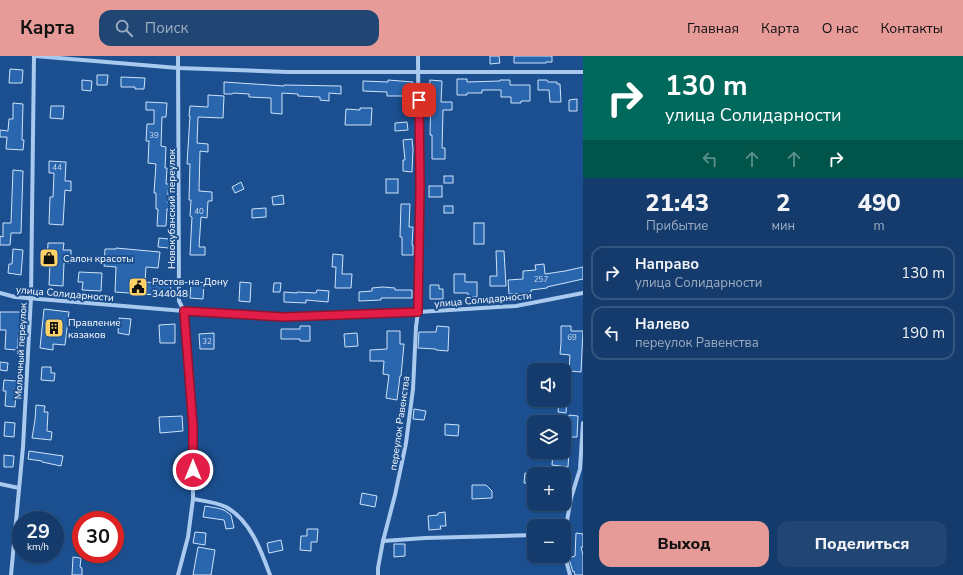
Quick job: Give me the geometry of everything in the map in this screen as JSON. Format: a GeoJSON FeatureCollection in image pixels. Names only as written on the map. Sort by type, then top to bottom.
{"type":"FeatureCollection","features":[{"type":"Feature","properties":{"kind":"street"},"geometry":{"type":"LineString","coordinates":[[35,56],[178,68],[288,72],[583,72]]}},
{"type":"Feature","properties":{"kind":"street","name":"Молочный переулок"},"geometry":{"type":"LineString","coordinates":[[11,575],[22,447],[30,297],[35,56]]}},
{"type":"Feature","properties":{"kind":"street","name":"Новокубанский переулок"},"geometry":{"type":"LineString","coordinates":[[178,56],[179,301],[184,311],[193,426],[193,499],[188,537],[178,575]]}},
{"type":"Feature","properties":{"kind":"street","name":"переулок Равенства"},"geometry":{"type":"LineString","coordinates":[[378,575],[383,541],[406,443],[413,388],[418,312],[420,186],[418,56]]}},
{"type":"Feature","properties":{"kind":"street","name":"улица Солидарности"},"geometry":{"type":"LineString","coordinates":[[0,293],[15,297],[30,297],[184,311],[284,317],[418,312],[516,306],[583,293]]}},
{"type":"Feature","properties":{"kind":"street"},"geometry":{"type":"LineString","coordinates":[[567,519],[571,498],[580,469],[583,423]]}},
{"type":"Feature","properties":{"kind":"street"},"geometry":{"type":"LineString","coordinates":[[0,484],[19,488]]}},
{"type":"Feature","properties":{"kind":"street"},"geometry":{"type":"LineString","coordinates":[[193,499],[225,506],[238,515],[251,533],[264,557],[270,575]]}},
{"type":"Feature","properties":{"kind":"street"},"geometry":{"type":"LineString","coordinates":[[383,541],[425,538],[527,535]]}},
{"type":"Feature","properties":{"kind":"street"},"geometry":{"type":"LineString","coordinates":[[567,563],[570,575]]}},
{"type":"Feature","properties":{"kind":"building"},"geometry":{"type":"Polygon","coordinates":[[[490,56],[499,56],[500,63],[490,64],[490,56]]]}},
{"type":"Feature","properties":{"kind":"building"},"geometry":{"type":"Polygon","coordinates":[[[514,56],[552,56],[552,62],[514,63],[514,56]]]}},
{"type":"Feature","properties":{"kind":"building"},"geometry":{"type":"Polygon","coordinates":[[[10,69],[23,70],[22,83],[9,83],[10,69]]]}},
{"type":"Feature","properties":{"kind":"building"},"geometry":{"type":"Polygon","coordinates":[[[97,75],[108,75],[107,85],[97,85],[97,75]]]}},
{"type":"Feature","properties":{"kind":"building"},"geometry":{"type":"Polygon","coordinates":[[[121,77],[145,78],[144,89],[135,89],[135,87],[121,87],[121,77]]]}},
{"type":"Feature","properties":{"kind":"building"},"geometry":{"type":"Polygon","coordinates":[[[457,79],[467,79],[467,82],[510,80],[510,85],[530,85],[530,101],[511,103],[511,97],[501,97],[501,90],[482,90],[482,93],[457,95],[457,79]]]}},
{"type":"Feature","properties":{"kind":"building"},"geometry":{"type":"Polygon","coordinates":[[[82,80],[92,81],[91,91],[82,90],[82,80]]]}},
{"type":"Feature","properties":{"kind":"building"},"geometry":{"type":"Polygon","coordinates":[[[388,80],[413,82],[412,102],[403,101],[403,96],[387,96],[387,92],[363,91],[363,81],[388,82],[388,80]]]}},
{"type":"Feature","properties":{"kind":"building"},"geometry":{"type":"Polygon","coordinates":[[[430,80],[442,81],[441,102],[452,102],[452,110],[443,110],[442,148],[445,148],[445,159],[432,159],[432,135],[430,135],[430,80]]]}},
{"type":"Feature","properties":{"kind":"building"},"geometry":{"type":"Polygon","coordinates":[[[538,80],[547,80],[548,82],[557,82],[557,84],[560,84],[561,102],[550,102],[549,90],[538,90],[538,80]]]}},
{"type":"Feature","properties":{"kind":"building"},"geometry":{"type":"Polygon","coordinates":[[[224,82],[284,86],[341,86],[341,94],[329,93],[329,101],[320,100],[320,97],[298,96],[298,94],[282,93],[282,114],[271,113],[271,98],[249,97],[249,94],[224,94],[224,82]]]}},
{"type":"Feature","properties":{"kind":"building"},"geometry":{"type":"Polygon","coordinates":[[[208,95],[224,96],[223,118],[198,117],[197,143],[208,144],[208,152],[200,151],[199,191],[212,192],[212,201],[208,201],[207,218],[201,217],[199,247],[205,247],[205,255],[190,255],[192,217],[190,216],[191,200],[189,200],[190,164],[187,164],[190,106],[208,107],[208,95]]]}},
{"type":"Feature","properties":{"kind":"building"},"geometry":{"type":"Polygon","coordinates":[[[577,99],[577,111],[569,111],[569,100],[577,99]]]}},
{"type":"Feature","properties":{"kind":"building"},"geometry":{"type":"Polygon","coordinates":[[[146,102],[167,103],[166,117],[162,117],[161,146],[166,147],[166,184],[169,184],[167,202],[170,202],[170,209],[167,209],[166,226],[157,226],[158,209],[156,209],[156,193],[154,193],[156,164],[148,163],[149,141],[146,141],[147,124],[154,124],[154,110],[146,110],[146,102]]]}},
{"type":"Feature","properties":{"kind":"building"},"geometry":{"type":"Polygon","coordinates":[[[13,103],[23,104],[23,150],[6,149],[7,137],[0,137],[0,130],[8,131],[9,119],[13,119],[13,103]]]}},
{"type":"Feature","properties":{"kind":"building"},"geometry":{"type":"Polygon","coordinates":[[[51,106],[64,106],[63,119],[50,118],[51,106]]]}},
{"type":"Feature","properties":{"kind":"building"},"geometry":{"type":"Polygon","coordinates":[[[360,108],[372,108],[371,125],[345,125],[346,109],[360,110],[360,108]]]}},
{"type":"Feature","properties":{"kind":"building"},"geometry":{"type":"Polygon","coordinates":[[[407,122],[408,130],[395,131],[395,123],[407,122]]]}},
{"type":"Feature","properties":{"kind":"building"},"geometry":{"type":"Polygon","coordinates":[[[412,139],[412,172],[403,171],[403,160],[405,160],[403,140],[412,139]]]}},
{"type":"Feature","properties":{"kind":"building"},"geometry":{"type":"Polygon","coordinates":[[[49,161],[66,162],[65,181],[71,181],[71,191],[65,190],[63,225],[49,224],[50,197],[53,197],[54,173],[49,173],[49,161]]]}},
{"type":"Feature","properties":{"kind":"building"},"geometry":{"type":"Polygon","coordinates":[[[13,170],[23,171],[21,233],[11,233],[10,245],[0,245],[0,236],[3,237],[3,223],[11,223],[13,170]]]}},
{"type":"Feature","properties":{"kind":"building"},"geometry":{"type":"Polygon","coordinates":[[[444,176],[453,176],[453,183],[444,183],[444,176]]]}},
{"type":"Feature","properties":{"kind":"building"},"geometry":{"type":"Polygon","coordinates":[[[386,179],[398,179],[398,193],[386,193],[386,179]]]}},
{"type":"Feature","properties":{"kind":"building"},"geometry":{"type":"Polygon","coordinates":[[[241,182],[244,189],[235,193],[232,187],[241,182]]]}},
{"type":"Feature","properties":{"kind":"building"},"geometry":{"type":"Polygon","coordinates":[[[429,186],[442,186],[442,197],[429,197],[429,186]]]}},
{"type":"Feature","properties":{"kind":"building"},"geometry":{"type":"Polygon","coordinates":[[[283,195],[284,204],[273,205],[272,197],[283,195]]]}},
{"type":"Feature","properties":{"kind":"building"},"geometry":{"type":"Polygon","coordinates":[[[401,204],[410,204],[409,227],[413,227],[413,255],[402,255],[402,237],[400,237],[401,204]]]}},
{"type":"Feature","properties":{"kind":"building"},"geometry":{"type":"Polygon","coordinates":[[[444,206],[453,206],[453,213],[444,213],[444,206]]]}},
{"type":"Feature","properties":{"kind":"building"},"geometry":{"type":"Polygon","coordinates":[[[266,208],[266,217],[252,218],[252,209],[266,208]]]}},
{"type":"Feature","properties":{"kind":"building"},"geometry":{"type":"Polygon","coordinates":[[[474,223],[484,223],[484,244],[474,244],[474,223]]]}},
{"type":"Feature","properties":{"kind":"building"},"geometry":{"type":"Polygon","coordinates":[[[159,238],[169,239],[169,248],[158,247],[159,238]]]}},
{"type":"Feature","properties":{"kind":"building"},"geometry":{"type":"Polygon","coordinates":[[[48,243],[64,243],[63,250],[71,250],[71,263],[64,263],[63,286],[49,285],[50,262],[47,262],[48,243]]]}},
{"type":"Feature","properties":{"kind":"building"},"geometry":{"type":"Polygon","coordinates":[[[116,248],[160,252],[158,268],[146,267],[145,282],[171,284],[170,296],[115,292],[116,267],[104,266],[105,249],[116,248]]]}},
{"type":"Feature","properties":{"kind":"building"},"geometry":{"type":"Polygon","coordinates":[[[13,249],[23,250],[21,275],[8,273],[9,264],[12,264],[13,249]]]}},
{"type":"Feature","properties":{"kind":"building"},"geometry":{"type":"Polygon","coordinates":[[[496,251],[504,251],[506,286],[490,286],[490,276],[497,276],[496,251]]]}},
{"type":"Feature","properties":{"kind":"building"},"geometry":{"type":"Polygon","coordinates":[[[333,254],[343,255],[342,274],[352,274],[351,288],[335,288],[336,267],[332,267],[333,254]]]}},
{"type":"Feature","properties":{"kind":"building"},"geometry":{"type":"Polygon","coordinates":[[[544,264],[545,274],[583,267],[583,279],[547,288],[531,290],[531,293],[509,294],[508,280],[523,279],[523,271],[536,270],[535,265],[544,264]]]}},
{"type":"Feature","properties":{"kind":"building"},"geometry":{"type":"Polygon","coordinates":[[[79,272],[102,273],[101,291],[82,290],[83,282],[78,282],[79,272]]]}},
{"type":"Feature","properties":{"kind":"building"},"geometry":{"type":"Polygon","coordinates":[[[454,274],[465,274],[465,282],[477,282],[477,297],[468,297],[468,293],[454,293],[454,274]]]}},
{"type":"Feature","properties":{"kind":"building"},"geometry":{"type":"Polygon","coordinates":[[[191,282],[204,283],[203,299],[190,298],[191,282]]]}},
{"type":"Feature","properties":{"kind":"building"},"geometry":{"type":"Polygon","coordinates":[[[240,282],[251,283],[250,302],[239,301],[240,282]]]}},
{"type":"Feature","properties":{"kind":"building"},"geometry":{"type":"Polygon","coordinates":[[[274,283],[281,283],[280,292],[273,292],[274,283]]]}},
{"type":"Feature","properties":{"kind":"building"},"geometry":{"type":"Polygon","coordinates":[[[430,285],[439,285],[439,289],[443,289],[443,299],[430,299],[430,285]]]}},
{"type":"Feature","properties":{"kind":"building"},"geometry":{"type":"Polygon","coordinates":[[[372,288],[395,288],[395,290],[412,290],[412,298],[381,298],[381,300],[359,301],[359,292],[372,291],[372,288]]]}},
{"type":"Feature","properties":{"kind":"building"},"geometry":{"type":"Polygon","coordinates":[[[317,290],[329,291],[328,302],[306,300],[306,303],[284,302],[284,292],[316,293],[317,290]]]}},
{"type":"Feature","properties":{"kind":"building","name":"Правление казаков"},"geometry":{"type":"Polygon","coordinates":[[[44,309],[69,312],[65,345],[53,344],[53,350],[40,348],[44,309]]]}},
{"type":"Feature","properties":{"kind":"building"},"geometry":{"type":"Polygon","coordinates":[[[0,312],[21,312],[17,350],[5,349],[6,330],[0,330],[0,312]]]}},
{"type":"Feature","properties":{"kind":"building"},"geometry":{"type":"Polygon","coordinates":[[[119,318],[131,319],[129,335],[118,333],[119,318]]]}},
{"type":"Feature","properties":{"kind":"building"},"geometry":{"type":"Polygon","coordinates":[[[175,324],[175,343],[160,343],[159,325],[175,324]]]}},
{"type":"Feature","properties":{"kind":"building"},"geometry":{"type":"Polygon","coordinates":[[[300,326],[310,326],[310,341],[300,341],[300,339],[281,339],[281,329],[300,329],[300,326]]]}},
{"type":"Feature","properties":{"kind":"building"},"geometry":{"type":"Polygon","coordinates":[[[437,326],[449,327],[448,351],[418,348],[419,332],[436,332],[437,326]]]}},
{"type":"Feature","properties":{"kind":"building"},"geometry":{"type":"Polygon","coordinates":[[[561,326],[571,326],[571,331],[583,331],[581,372],[571,371],[570,355],[560,354],[561,326]]]}},
{"type":"Feature","properties":{"kind":"building"},"geometry":{"type":"Polygon","coordinates":[[[387,331],[400,331],[400,344],[404,344],[397,400],[386,398],[389,375],[383,374],[384,361],[370,361],[370,350],[387,349],[387,331]]]}},
{"type":"Feature","properties":{"kind":"building"},"geometry":{"type":"Polygon","coordinates":[[[214,333],[214,349],[200,349],[199,334],[214,333]]]}},
{"type":"Feature","properties":{"kind":"building"},"geometry":{"type":"Polygon","coordinates":[[[357,333],[358,346],[345,347],[344,334],[357,333]]]}},
{"type":"Feature","properties":{"kind":"building"},"geometry":{"type":"Polygon","coordinates":[[[0,362],[8,363],[7,371],[0,370],[0,362]]]}},
{"type":"Feature","properties":{"kind":"building"},"geometry":{"type":"Polygon","coordinates":[[[42,367],[51,367],[51,373],[55,373],[54,381],[41,380],[42,367]]]}},
{"type":"Feature","properties":{"kind":"building"},"geometry":{"type":"Polygon","coordinates":[[[4,380],[17,381],[15,407],[5,406],[6,391],[3,391],[4,380]]]}},
{"type":"Feature","properties":{"kind":"building"},"geometry":{"type":"Polygon","coordinates":[[[36,405],[45,406],[44,412],[48,412],[47,431],[52,432],[51,440],[32,438],[36,405]]]}},
{"type":"Feature","properties":{"kind":"building"},"geometry":{"type":"Polygon","coordinates":[[[558,407],[566,407],[566,413],[558,412],[558,407]]]}},
{"type":"Feature","properties":{"kind":"building"},"geometry":{"type":"Polygon","coordinates":[[[414,409],[426,411],[424,420],[413,419],[414,409]]]}},
{"type":"Feature","properties":{"kind":"building"},"geometry":{"type":"Polygon","coordinates":[[[571,415],[578,416],[577,437],[571,437],[571,415]]]}},
{"type":"Feature","properties":{"kind":"building"},"geometry":{"type":"Polygon","coordinates":[[[182,416],[183,431],[160,433],[159,417],[182,416]]]}},
{"type":"Feature","properties":{"kind":"building"},"geometry":{"type":"Polygon","coordinates":[[[5,422],[15,423],[14,437],[4,436],[5,422]]]}},
{"type":"Feature","properties":{"kind":"building"},"geometry":{"type":"Polygon","coordinates":[[[445,424],[459,425],[458,436],[445,435],[445,424]]]}},
{"type":"Feature","properties":{"kind":"building"},"geometry":{"type":"Polygon","coordinates":[[[29,451],[63,456],[61,466],[28,459],[29,451]]]}},
{"type":"Feature","properties":{"kind":"building"},"geometry":{"type":"Polygon","coordinates":[[[4,455],[14,456],[13,467],[4,467],[4,455]]]}},
{"type":"Feature","properties":{"kind":"building"},"geometry":{"type":"Polygon","coordinates":[[[552,459],[569,459],[568,467],[552,465],[552,459]]]}},
{"type":"Feature","properties":{"kind":"building"},"geometry":{"type":"Polygon","coordinates":[[[525,473],[527,473],[527,483],[524,483],[525,473]]]}},
{"type":"Feature","properties":{"kind":"building"},"geometry":{"type":"Polygon","coordinates":[[[472,485],[486,485],[492,491],[492,498],[472,499],[472,485]]]}},
{"type":"Feature","properties":{"kind":"building"},"geometry":{"type":"Polygon","coordinates":[[[362,493],[377,496],[375,507],[360,504],[362,493]]]}},
{"type":"Feature","properties":{"kind":"building"},"geometry":{"type":"Polygon","coordinates":[[[205,506],[224,510],[231,515],[234,528],[226,529],[224,520],[203,517],[205,506]]]}},
{"type":"Feature","properties":{"kind":"building"},"geometry":{"type":"Polygon","coordinates":[[[445,512],[446,526],[440,526],[441,529],[429,530],[428,516],[438,515],[438,513],[445,512]]]}},
{"type":"Feature","properties":{"kind":"building"},"geometry":{"type":"Polygon","coordinates":[[[307,529],[318,529],[317,542],[311,542],[311,551],[300,550],[301,536],[307,536],[307,529]]]}},
{"type":"Feature","properties":{"kind":"building"},"geometry":{"type":"Polygon","coordinates":[[[195,532],[206,533],[205,545],[193,543],[195,532]]]}},
{"type":"Feature","properties":{"kind":"building"},"geometry":{"type":"Polygon","coordinates":[[[576,533],[583,534],[583,547],[581,547],[583,555],[583,575],[575,575],[574,571],[573,572],[570,563],[571,557],[575,556],[576,533]]]}},
{"type":"Feature","properties":{"kind":"building"},"geometry":{"type":"Polygon","coordinates":[[[281,540],[283,550],[269,553],[267,543],[281,540]]]}},
{"type":"Feature","properties":{"kind":"building"},"geometry":{"type":"Polygon","coordinates":[[[394,544],[405,544],[405,556],[394,557],[394,544]]]}},
{"type":"Feature","properties":{"kind":"building"},"geometry":{"type":"Polygon","coordinates":[[[198,547],[215,550],[211,575],[193,575],[198,547]]]}},
{"type":"Feature","properties":{"kind":"building"},"geometry":{"type":"Polygon","coordinates":[[[73,563],[80,563],[82,575],[72,575],[73,563]]]}},
{"type":"Feature","properties":{"kind":"place","name":"Салон красоты"},"geometry":{"type":"Point","coordinates":[49,258]}},
{"type":"Feature","properties":{"kind":"place","name":"Ростов-на-Дону 344048"},"geometry":{"type":"Point","coordinates":[138,287]}},
{"type":"Feature","properties":{"kind":"place","name":"Правление казаков"},"geometry":{"type":"Point","coordinates":[54,328]}},
{"type":"Feature","properties":{"kind":"route"},"geometry":{"type":"LineString","coordinates":[[193,470],[193,426],[184,311],[284,317],[418,312],[420,186],[419,100]]}}]}
